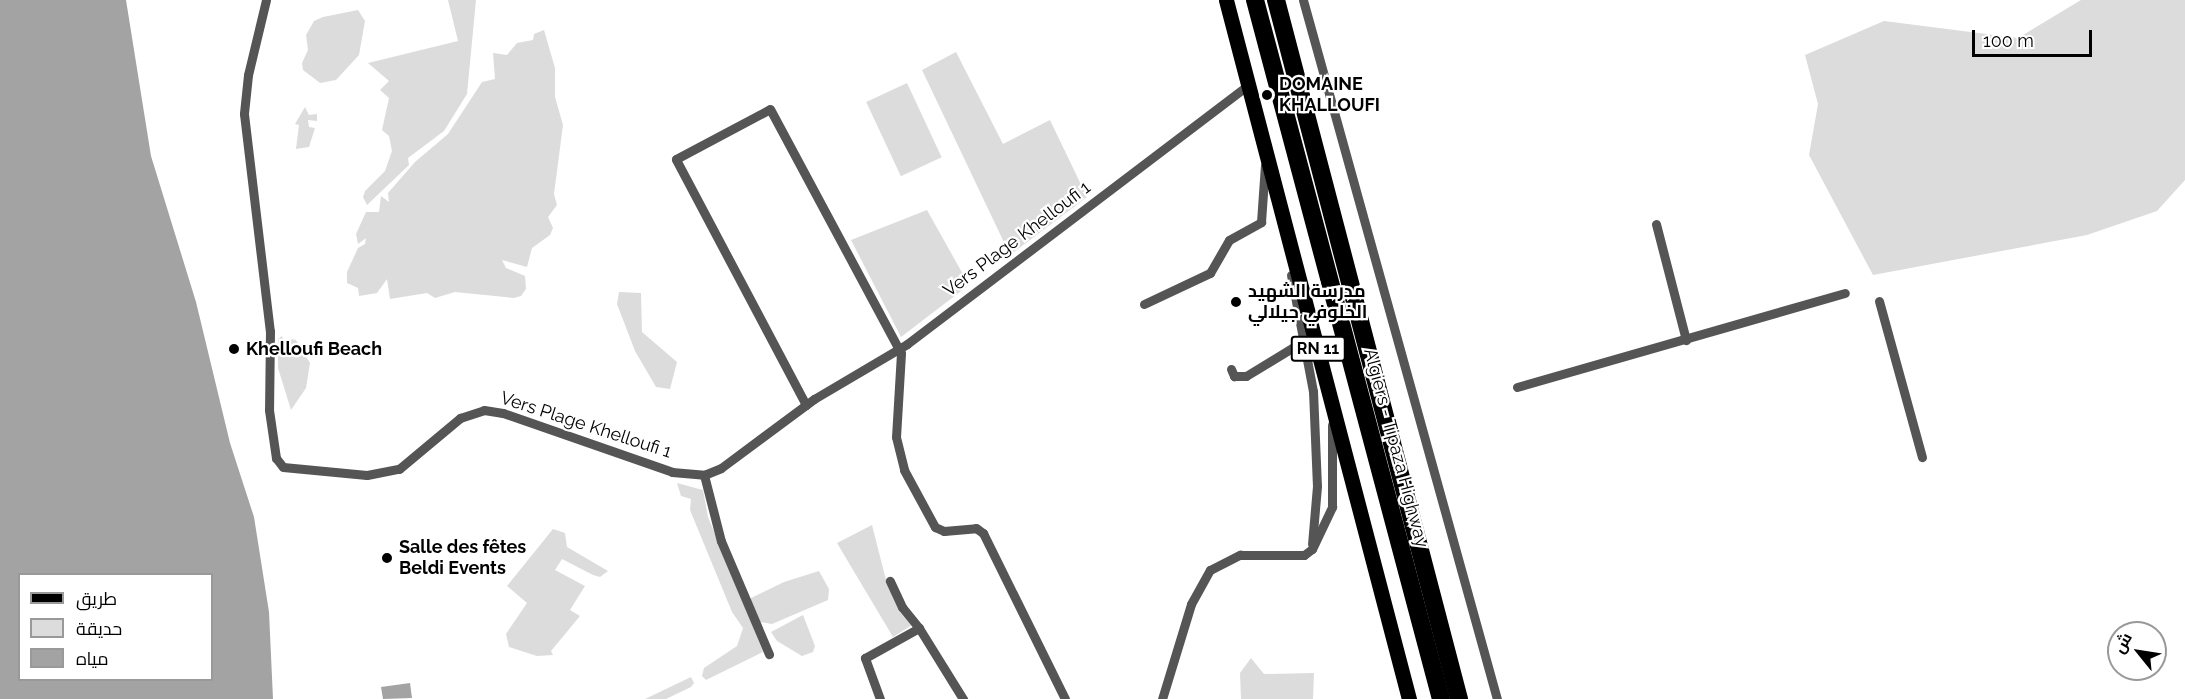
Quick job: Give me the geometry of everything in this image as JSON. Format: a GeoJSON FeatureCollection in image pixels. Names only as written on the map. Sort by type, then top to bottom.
{"type":"FeatureCollection","features":[{"type":"Feature","properties":{"kind":"highway","name":"Algiers - Tipaza Highway"},"geometry":{"type":"LineString","coordinates":[[1255,0],[1441,699]]}},
{"type":"Feature","properties":{"kind":"highway","name":"Algiers - Tipaza Highway"},"geometry":{"type":"LineString","coordinates":[[1276,0],[1459,699]]}},
{"type":"Feature","properties":{"kind":"main road","name":"RN 11"},"geometry":{"type":"LineString","coordinates":[[1227,0],[1409,699]]}},
{"type":"Feature","properties":{"kind":"street","name":"Vers Plage Khelloufi 1"},"geometry":{"type":"LineString","coordinates":[[266,0],[248,75],[244,114],[270,331],[269,410],[279,465],[367,475],[391,473],[460,418],[484,410],[503,412],[672,472],[704,475],[734,461],[806,405],[899,349],[1249,84]]}},
{"type":"Feature","properties":{"kind":"street"},"geometry":{"type":"LineString","coordinates":[[1303,0],[1497,699]]}},
{"type":"Feature","properties":{"kind":"street"},"geometry":{"type":"LineString","coordinates":[[806,405],[676,159],[770,109],[899,349],[902,359],[896,437],[904,470],[934,527],[944,531],[976,528],[983,533],[1065,699]]}},
{"type":"Feature","properties":{"kind":"street"},"geometry":{"type":"LineString","coordinates":[[1143,304],[1210,273],[1229,240],[1261,222],[1266,154]]}},
{"type":"Feature","properties":{"kind":"street"},"geometry":{"type":"LineString","coordinates":[[1282,216],[1302,342],[1313,392],[1317,486],[1312,549]]}},
{"type":"Feature","properties":{"kind":"street"},"geometry":{"type":"LineString","coordinates":[[1656,224],[1686,340]]}},
{"type":"Feature","properties":{"kind":"street"},"geometry":{"type":"LineString","coordinates":[[1518,387],[1845,293]]}},
{"type":"Feature","properties":{"kind":"street"},"geometry":{"type":"LineString","coordinates":[[1879,301],[1922,457]]}},
{"type":"Feature","properties":{"kind":"street"},"geometry":{"type":"LineString","coordinates":[[1231,369],[1234,376],[1246,376],[1302,342]]}},
{"type":"Feature","properties":{"kind":"street"},"geometry":{"type":"LineString","coordinates":[[1162,699],[1191,604],[1210,570],[1240,555],[1304,555],[1312,549],[1331,511],[1333,460],[1331,398]]}},
{"type":"Feature","properties":{"kind":"street"},"geometry":{"type":"LineString","coordinates":[[1315,440],[1333,460]]}},
{"type":"Feature","properties":{"kind":"street"},"geometry":{"type":"LineString","coordinates":[[704,475],[721,541],[769,654]]}},
{"type":"Feature","properties":{"kind":"street"},"geometry":{"type":"LineString","coordinates":[[890,581],[902,607],[918,628],[961,699]]}},
{"type":"Feature","properties":{"kind":"street"},"geometry":{"type":"LineString","coordinates":[[880,699],[865,658],[918,628]]}},
{"type":"Feature","properties":{"kind":"green space"},"geometry":{"type":"Polygon","coordinates":[[[448,0],[476,0],[467,94],[444,131],[408,158],[409,165],[367,205],[363,197],[365,191],[385,171],[392,151],[389,136],[382,130],[389,98],[380,90],[389,81],[368,63],[458,41],[448,0]]]}},
{"type":"Feature","properties":{"kind":"green space"},"geometry":{"type":"Polygon","coordinates":[[[2081,0],[2185,0],[2185,180],[2157,211],[2087,235],[1873,275],[1809,155],[1818,104],[1805,55],[1884,21],[2018,38],[2081,0]]]}},
{"type":"Feature","properties":{"kind":"green space"},"geometry":{"type":"Polygon","coordinates":[[[358,10],[365,21],[359,55],[336,80],[320,83],[303,70],[302,63],[308,50],[306,35],[314,21],[358,10]]]}},
{"type":"Feature","properties":{"kind":"green space"},"geometry":{"type":"Polygon","coordinates":[[[544,30],[555,68],[555,97],[563,125],[554,194],[557,205],[548,217],[553,228],[550,235],[532,248],[527,267],[502,260],[506,268],[525,276],[526,289],[521,296],[514,298],[455,292],[435,298],[427,293],[390,299],[387,279],[377,293],[359,296],[358,288],[347,283],[347,272],[358,248],[365,244],[366,238],[358,244],[356,234],[366,212],[379,212],[381,196],[389,202],[388,193],[415,162],[448,134],[482,82],[495,79],[493,53],[507,55],[517,43],[533,40],[534,34],[544,30]]]}},
{"type":"Feature","properties":{"kind":"green space"},"geometry":{"type":"Polygon","coordinates":[[[956,52],[1003,144],[1050,120],[1087,197],[1010,255],[922,70],[956,52]]]}},
{"type":"Feature","properties":{"kind":"green space"},"geometry":{"type":"Polygon","coordinates":[[[907,83],[942,157],[901,176],[866,102],[907,83]]]}},
{"type":"Feature","properties":{"kind":"green space"},"geometry":{"type":"Polygon","coordinates":[[[305,107],[309,115],[317,114],[317,121],[308,120],[309,127],[315,128],[309,147],[296,149],[299,125],[295,124],[305,107]]]}},
{"type":"Feature","properties":{"kind":"green space"},"geometry":{"type":"Polygon","coordinates":[[[927,210],[969,285],[901,337],[851,240],[927,210]]]}},
{"type":"Feature","properties":{"kind":"green space"},"geometry":{"type":"Polygon","coordinates":[[[619,292],[641,293],[642,332],[677,362],[670,389],[656,387],[635,351],[617,304],[619,292]]]}},
{"type":"Feature","properties":{"kind":"green space"},"geometry":{"type":"Polygon","coordinates":[[[282,336],[285,346],[291,339],[296,340],[310,363],[306,388],[291,410],[278,368],[278,339],[282,336]]]}},
{"type":"Feature","properties":{"kind":"green space"},"geometry":{"type":"Polygon","coordinates":[[[677,483],[703,490],[708,517],[763,652],[706,680],[702,676],[704,668],[737,646],[743,628],[732,612],[690,510],[691,499],[681,496],[677,483]]]}},
{"type":"Feature","properties":{"kind":"green space"},"geometry":{"type":"Polygon","coordinates":[[[872,525],[886,580],[912,625],[893,637],[837,543],[872,525]]]}},
{"type":"Feature","properties":{"kind":"green space"},"geometry":{"type":"Polygon","coordinates":[[[553,529],[565,533],[567,547],[608,571],[600,577],[562,559],[555,570],[585,586],[570,610],[580,616],[551,651],[553,655],[537,656],[509,647],[506,634],[527,603],[507,586],[553,529]]]}},
{"type":"Feature","properties":{"kind":"green space"},"geometry":{"type":"Polygon","coordinates":[[[819,571],[829,589],[828,600],[772,624],[760,622],[749,599],[784,582],[819,571]]]}},
{"type":"Feature","properties":{"kind":"green space"},"geometry":{"type":"Polygon","coordinates":[[[803,615],[815,646],[813,652],[802,656],[777,641],[771,632],[803,615]]]}},
{"type":"Feature","properties":{"kind":"green space"},"geometry":{"type":"Polygon","coordinates":[[[1251,658],[1264,674],[1314,673],[1313,699],[1241,699],[1240,673],[1251,658]]]}},
{"type":"Feature","properties":{"kind":"green space"},"geometry":{"type":"Polygon","coordinates":[[[691,677],[694,683],[691,687],[666,699],[645,699],[691,677]]]}},
{"type":"Feature","properties":{"kind":"water"},"geometry":{"type":"Polygon","coordinates":[[[0,0],[126,0],[151,156],[196,302],[230,443],[254,517],[269,612],[273,699],[0,699],[0,0]]]}},
{"type":"Feature","properties":{"kind":"water"},"geometry":{"type":"Polygon","coordinates":[[[410,683],[412,698],[383,699],[381,687],[410,683]]]}},
{"type":"Feature","properties":{"kind":"place","name":"DOMAINE KHALLOUFI"},"geometry":{"type":"Point","coordinates":[1267,95]}},
{"type":"Feature","properties":{"kind":"place","name":"مدرسة الشهيد الخلوفي جيلالي"},"geometry":{"type":"Point","coordinates":[1236,302]}},
{"type":"Feature","properties":{"kind":"place","name":"Khelloufi Beach"},"geometry":{"type":"Point","coordinates":[234,349]}},
{"type":"Feature","properties":{"kind":"place","name":"Salle des fêtes Beldi Events"},"geometry":{"type":"Point","coordinates":[387,558]}}]}
